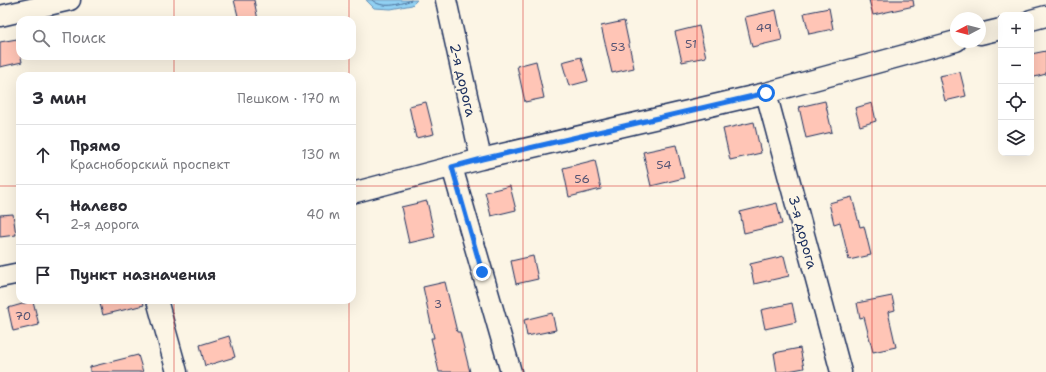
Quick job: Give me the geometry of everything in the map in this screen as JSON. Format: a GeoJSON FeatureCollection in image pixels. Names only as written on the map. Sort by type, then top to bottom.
{"type":"FeatureCollection","features":[{"type":"Feature","properties":{"kind":"street"},"geometry":{"type":"LineString","coordinates":[[0,16],[70,0]]}},
{"type":"Feature","properties":{"kind":"street","name":"2-я дорога"},"geometry":{"type":"LineString","coordinates":[[446,0],[482,159]]}},
{"type":"Feature","properties":{"kind":"street"},"geometry":{"type":"LineString","coordinates":[[1034,19],[1046,16]]}},
{"type":"Feature","properties":{"kind":"street"},"geometry":{"type":"LineString","coordinates":[[986,33],[998,30]]}},
{"type":"Feature","properties":{"kind":"street"},"geometry":{"type":"LineString","coordinates":[[356,192],[482,159],[766,93],[950,43]]}},
{"type":"Feature","properties":{"kind":"street","name":"3-я дорога"},"geometry":{"type":"LineString","coordinates":[[766,93],[841,372]]}},
{"type":"Feature","properties":{"kind":"street"},"geometry":{"type":"LineString","coordinates":[[452,167],[511,372]]}},
{"type":"Feature","properties":{"kind":"street"},"geometry":{"type":"LineString","coordinates":[[0,277],[16,274]]}},
{"type":"Feature","properties":{"kind":"street"},"geometry":{"type":"LineString","coordinates":[[158,304],[177,372]]}},
{"type":"Feature","properties":{"kind":"water"},"geometry":{"type":"Polygon","coordinates":[[[366,0],[417,0],[412,5],[391,9],[374,8],[366,0]]]}},
{"type":"Feature","properties":{"kind":"building"},"geometry":{"type":"Polygon","coordinates":[[[234,0],[254,0],[257,16],[238,16],[234,0]]]}},
{"type":"Feature","properties":{"kind":"building"},"geometry":{"type":"Polygon","coordinates":[[[869,0],[913,0],[914,6],[873,15],[869,0]]]}},
{"type":"Feature","properties":{"kind":"building"},"geometry":{"type":"Polygon","coordinates":[[[829,8],[833,29],[809,34],[804,13],[829,8]]]}},
{"type":"Feature","properties":{"kind":"building"},"geometry":{"type":"Polygon","coordinates":[[[776,10],[782,40],[752,47],[745,17],[776,10]]]}},
{"type":"Feature","properties":{"kind":"building"},"geometry":{"type":"Polygon","coordinates":[[[624,21],[634,68],[612,73],[601,26],[624,21]]]}},
{"type":"Feature","properties":{"kind":"building"},"geometry":{"type":"Polygon","coordinates":[[[699,26],[706,57],[682,62],[675,32],[699,26]]]}},
{"type":"Feature","properties":{"kind":"building"},"geometry":{"type":"Polygon","coordinates":[[[16,39],[16,60],[22,60],[22,62],[0,67],[0,42],[16,39]]]}},
{"type":"Feature","properties":{"kind":"building"},"geometry":{"type":"Polygon","coordinates":[[[1046,51],[1046,74],[1034,77],[1034,53],[1046,51]]]}},
{"type":"Feature","properties":{"kind":"building"},"geometry":{"type":"Polygon","coordinates":[[[581,57],[588,81],[569,86],[562,62],[581,57]]]}},
{"type":"Feature","properties":{"kind":"building"},"geometry":{"type":"Polygon","coordinates":[[[536,61],[544,98],[525,102],[517,66],[536,61]]]}},
{"type":"Feature","properties":{"kind":"building"},"geometry":{"type":"Polygon","coordinates":[[[960,72],[966,96],[945,101],[939,76],[960,72]]]}},
{"type":"Feature","properties":{"kind":"building"},"geometry":{"type":"Polygon","coordinates":[[[825,101],[832,132],[806,138],[799,107],[825,101]]]}},
{"type":"Feature","properties":{"kind":"building"},"geometry":{"type":"Polygon","coordinates":[[[426,102],[434,134],[416,138],[409,106],[426,102]]]}},
{"type":"Feature","properties":{"kind":"building"},"geometry":{"type":"Polygon","coordinates":[[[872,103],[876,121],[860,126],[855,108],[872,103]]]}},
{"type":"Feature","properties":{"kind":"building"},"geometry":{"type":"Polygon","coordinates":[[[754,122],[761,153],[730,160],[723,129],[754,122]]]}},
{"type":"Feature","properties":{"kind":"building"},"geometry":{"type":"Polygon","coordinates":[[[676,145],[684,178],[651,186],[643,152],[676,145]]]}},
{"type":"Feature","properties":{"kind":"building"},"geometry":{"type":"Polygon","coordinates":[[[595,160],[601,189],[569,197],[563,168],[595,160]]]}},
{"type":"Feature","properties":{"kind":"building"},"geometry":{"type":"Polygon","coordinates":[[[510,186],[516,210],[491,216],[485,192],[510,186]]]}},
{"type":"Feature","properties":{"kind":"building"},"geometry":{"type":"Polygon","coordinates":[[[852,197],[860,227],[864,226],[871,255],[849,260],[840,222],[834,224],[829,203],[852,197]]]}},
{"type":"Feature","properties":{"kind":"building"},"geometry":{"type":"Polygon","coordinates":[[[427,201],[435,237],[409,243],[401,207],[427,201]]]}},
{"type":"Feature","properties":{"kind":"building"},"geometry":{"type":"Polygon","coordinates":[[[777,203],[782,224],[744,233],[740,212],[777,203]]]}},
{"type":"Feature","properties":{"kind":"building"},"geometry":{"type":"Polygon","coordinates":[[[13,214],[16,235],[0,237],[0,215],[13,214]]]}},
{"type":"Feature","properties":{"kind":"building"},"geometry":{"type":"Polygon","coordinates":[[[533,256],[538,279],[516,284],[511,261],[533,256]]]}},
{"type":"Feature","properties":{"kind":"building"},"geometry":{"type":"Polygon","coordinates":[[[784,256],[789,276],[754,284],[750,264],[784,256]]]}},
{"type":"Feature","properties":{"kind":"building"},"geometry":{"type":"Polygon","coordinates":[[[445,282],[457,332],[460,332],[470,372],[439,372],[431,338],[434,338],[423,287],[445,282]]]}},
{"type":"Feature","properties":{"kind":"building"},"geometry":{"type":"Polygon","coordinates":[[[892,296],[895,310],[888,312],[896,347],[873,352],[864,317],[860,318],[857,303],[892,296]]]}},
{"type":"Feature","properties":{"kind":"building"},"geometry":{"type":"Polygon","coordinates":[[[792,303],[796,322],[765,329],[761,310],[792,303]]]}},
{"type":"Feature","properties":{"kind":"building"},"geometry":{"type":"Polygon","coordinates":[[[22,304],[34,304],[39,325],[13,331],[8,308],[22,304]]]}},
{"type":"Feature","properties":{"kind":"building"},"geometry":{"type":"Polygon","coordinates":[[[100,304],[144,304],[144,305],[103,315],[100,304]]]}},
{"type":"Feature","properties":{"kind":"building"},"geometry":{"type":"Polygon","coordinates":[[[552,313],[556,330],[527,336],[524,320],[552,313]]]}},
{"type":"Feature","properties":{"kind":"building"},"geometry":{"type":"Polygon","coordinates":[[[229,336],[235,357],[205,366],[200,345],[229,336]]]}},
{"type":"Feature","properties":{"kind":"building"},"geometry":{"type":"Polygon","coordinates":[[[800,348],[804,368],[777,372],[774,353],[800,348]]]}},
{"type":"Feature","properties":{"kind":"building"},"geometry":{"type":"Polygon","coordinates":[[[138,355],[143,372],[90,372],[90,367],[138,355]]]}},
{"type":"Feature","properties":{"kind":"route"},"geometry":{"type":"LineString","coordinates":[[482,272],[452,167],[766,93]]}}]}
